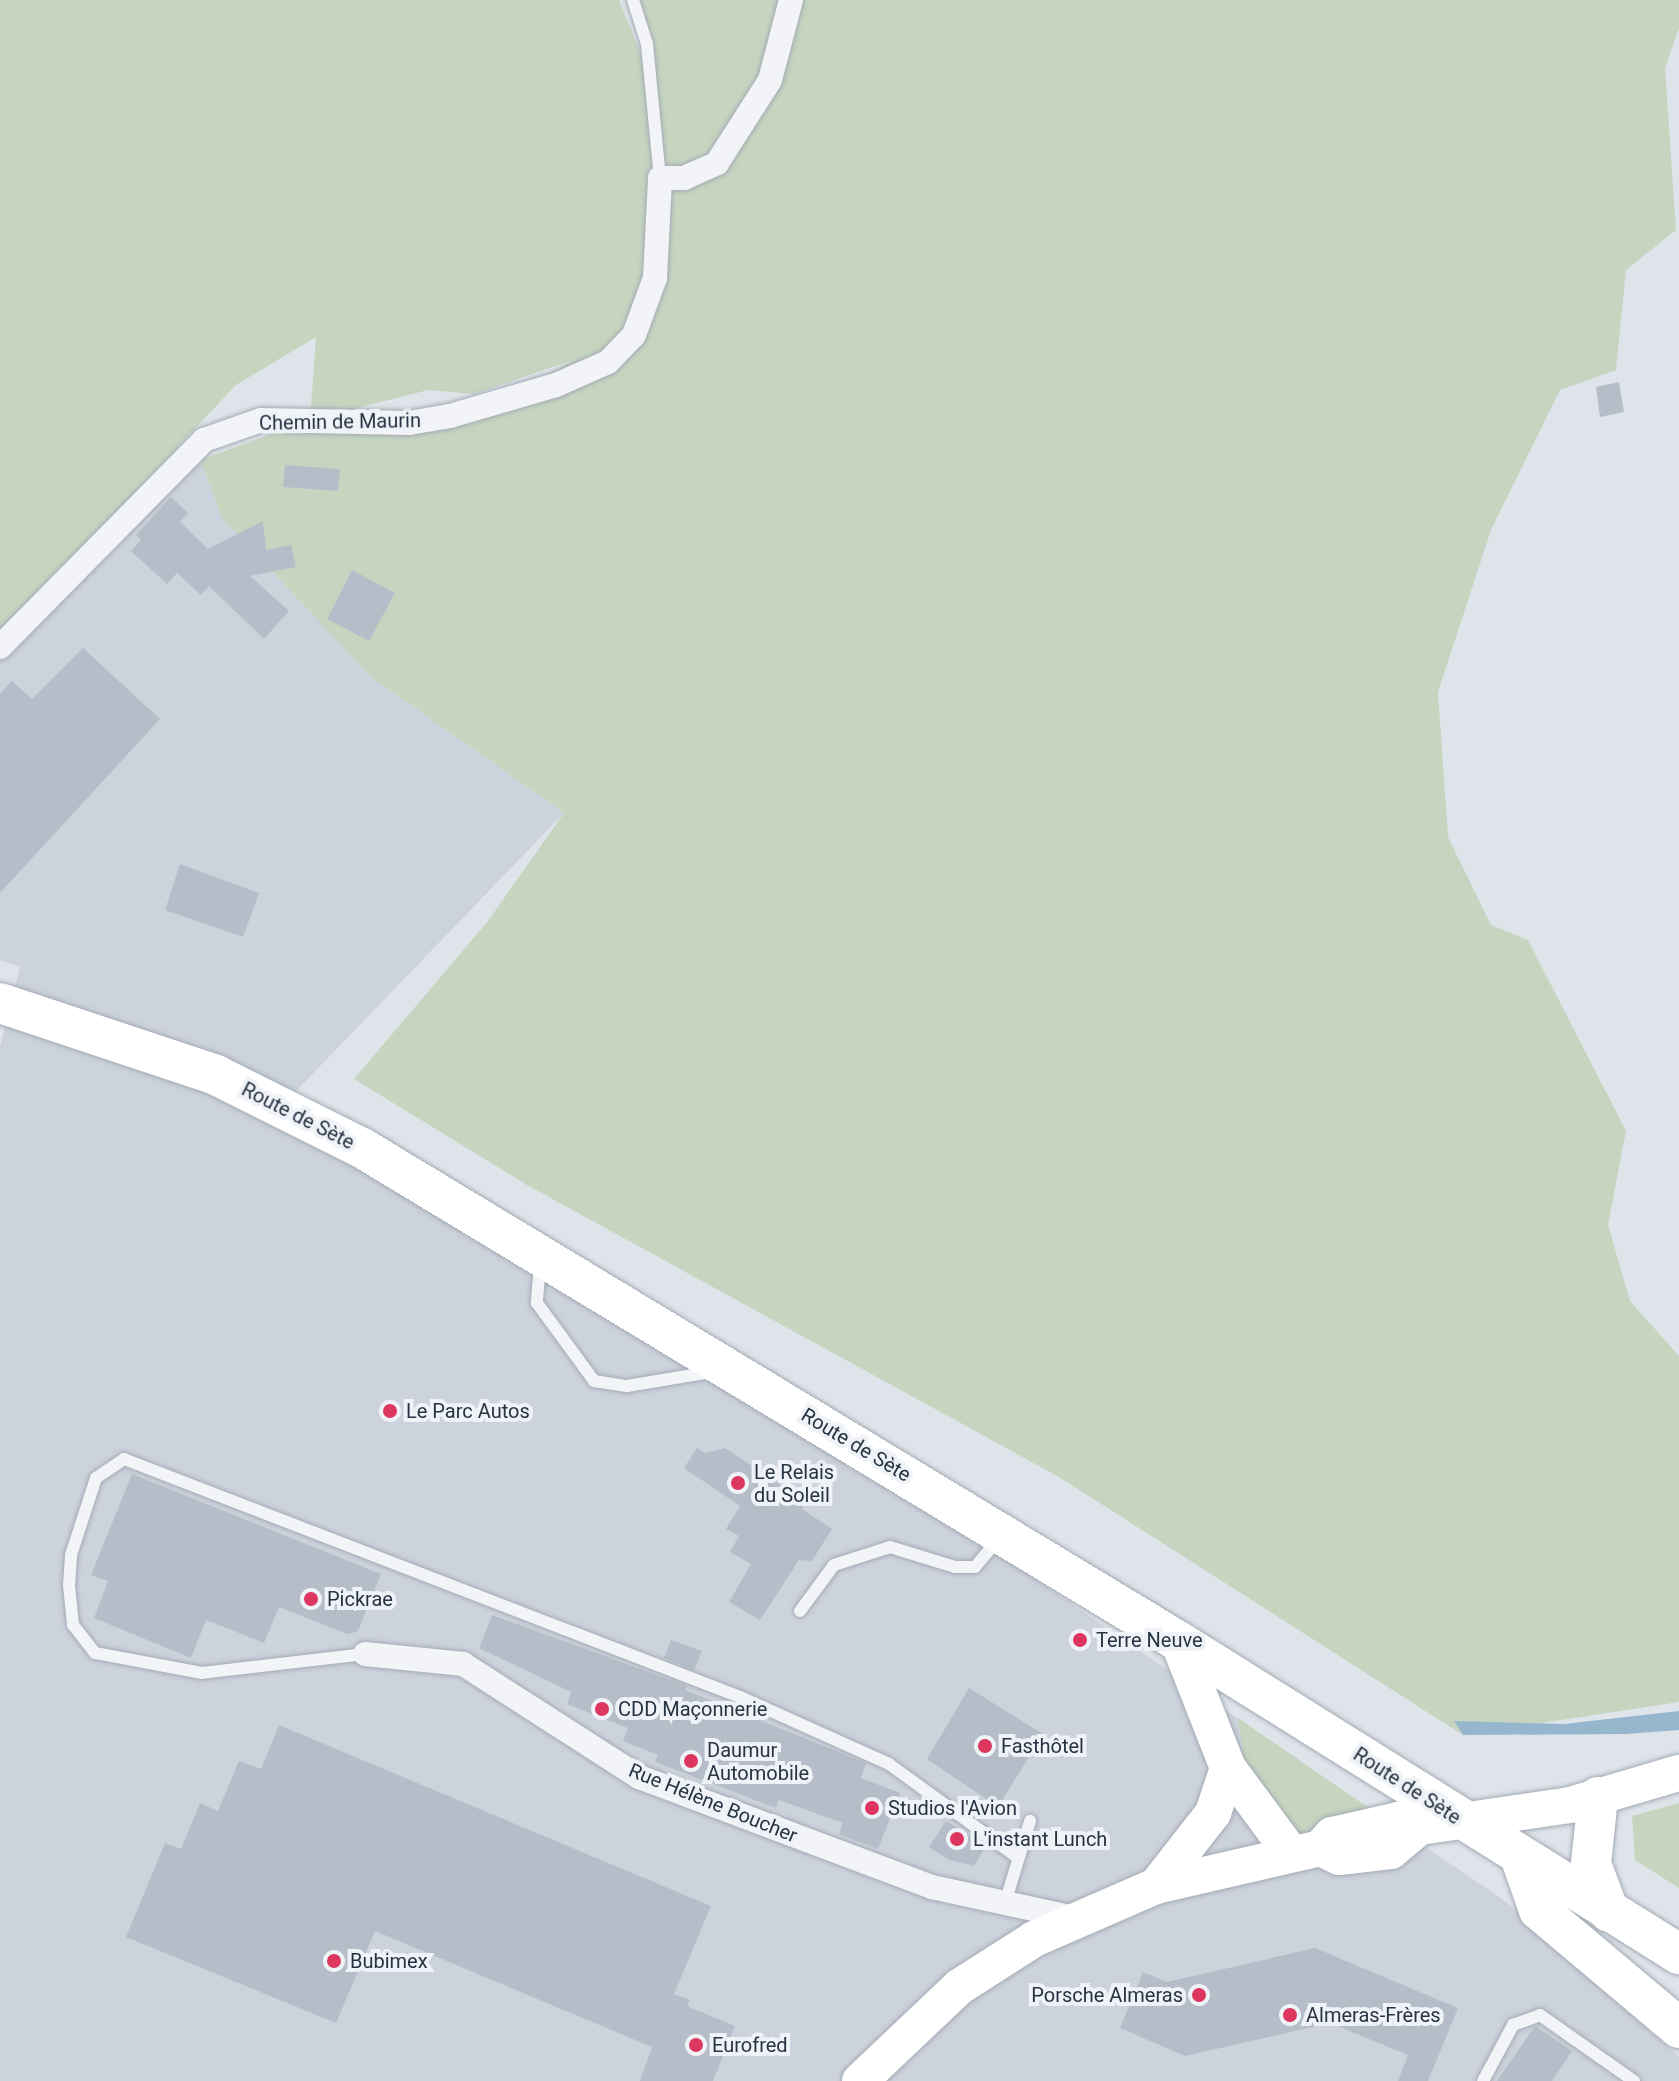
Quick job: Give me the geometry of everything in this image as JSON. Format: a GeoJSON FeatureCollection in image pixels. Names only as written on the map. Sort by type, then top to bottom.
{"type":"FeatureCollection","features":[{"type":"Feature","properties":{"kind":"main road","name":"Route de Sète"},"geometry":{"type":"LineString","coordinates":[[0,1003],[116,1040],[256,1094],[362,1148],[1178,1641],[1438,1823],[1521,1859],[1679,1954]]}},
{"type":"Feature","properties":{"kind":"main road"},"geometry":{"type":"LineString","coordinates":[[1598,1797],[1591,1864],[1609,1912]]}},
{"type":"Feature","properties":{"kind":"main road"},"geometry":{"type":"LineString","coordinates":[[1521,1859],[1539,1910],[1679,2028]]}},
{"type":"Feature","properties":{"kind":"street"},"geometry":{"type":"LineString","coordinates":[[660,178],[684,178],[717,163],[770,80],[791,0]]}},
{"type":"Feature","properties":{"kind":"street","name":"Chemin de Maurin"},"geometry":{"type":"LineString","coordinates":[[0,647],[204,440],[261,420],[409,423],[450,416],[556,385],[608,362],[634,335],[655,278],[660,178]]}},
{"type":"Feature","properties":{"kind":"street"},"geometry":{"type":"LineString","coordinates":[[1178,1641],[1228,1768],[1305,1851]]}},
{"type":"Feature","properties":{"kind":"street","name":"Rue Hélène Boucher"},"geometry":{"type":"LineString","coordinates":[[365,1654],[463,1664],[639,1777],[932,1887],[1079,1919]]}},
{"type":"Feature","properties":{"kind":"street"},"geometry":{"type":"LineString","coordinates":[[1156,1886],[1213,1813],[1228,1768]]}},
{"type":"Feature","properties":{"kind":"street"},"geometry":{"type":"LineString","coordinates":[[860,2081],[959,1987],[1018,1946],[1156,1886],[1305,1851],[1332,1835],[1398,1820],[1438,1823],[1598,1797],[1679,1773]]}},
{"type":"Feature","properties":{"kind":"lane"},"geometry":{"type":"LineString","coordinates":[[633,0],[647,44],[660,178]]}},
{"type":"Feature","properties":{"kind":"lane"},"geometry":{"type":"LineString","coordinates":[[541,1254],[537,1303],[594,1381],[627,1386],[731,1369]]}},
{"type":"Feature","properties":{"kind":"lane"},"geometry":{"type":"LineString","coordinates":[[365,1654],[202,1673],[95,1653],[73,1625],[69,1585],[71,1555],[96,1478],[124,1459],[740,1697],[889,1764],[1017,1857]]}},
{"type":"Feature","properties":{"kind":"lane"},"geometry":{"type":"LineString","coordinates":[[800,1611],[834,1565],[890,1547],[955,1567],[975,1567],[1003,1534]]}},
{"type":"Feature","properties":{"kind":"lane"},"geometry":{"type":"LineString","coordinates":[[1005,1903],[1030,1821]]}},
{"type":"Feature","properties":{"kind":"lane"},"geometry":{"type":"LineString","coordinates":[[1483,2081],[1513,2025],[1540,2015],[1634,2081]]}},
{"type":"Feature","properties":{"kind":"shaded area"},"geometry":{"type":"Polygon","coordinates":[[[200,460],[222,518],[371,677],[564,813],[273,1115],[626,1298],[1505,1901],[1679,2057],[1679,2081],[0,2081],[0,1046],[20,967],[0,960],[0,636],[200,460]]]}},
{"type":"Feature","properties":{"kind":"green space"},"geometry":{"type":"Polygon","coordinates":[[[0,0],[619,0],[646,66],[647,44],[633,0],[1679,0],[1679,28],[1665,68],[1676,230],[1626,270],[1616,370],[1560,390],[1491,530],[1438,692],[1448,837],[1491,925],[1528,940],[1626,1131],[1608,1225],[1630,1301],[1679,1356],[1679,1702],[1463,1735],[1059,1477],[527,1185],[354,1079],[488,921],[564,813],[371,677],[222,518],[200,460],[310,420],[316,337],[236,385],[0,636],[0,0]],[[576,359],[474,394],[428,390],[317,418],[482,407],[576,359]]]}},
{"type":"Feature","properties":{"kind":"green space"},"geometry":{"type":"Polygon","coordinates":[[[1238,1718],[1370,1809],[1361,1818],[1299,1833],[1283,1822],[1258,1793],[1243,1755],[1238,1718]]]}},
{"type":"Feature","properties":{"kind":"green space"},"geometry":{"type":"Polygon","coordinates":[[[1679,1803],[1679,1888],[1635,1860],[1632,1816],[1679,1803]]]}},
{"type":"Feature","properties":{"kind":"water"},"geometry":{"type":"Polygon","coordinates":[[[1679,1711],[1679,1730],[1626,1734],[1463,1735],[1454,1721],[1564,1724],[1679,1711]]]}},
{"type":"Feature","properties":{"kind":"building"},"geometry":{"type":"Polygon","coordinates":[[[1619,382],[1624,412],[1600,417],[1596,387],[1619,382]]]}},
{"type":"Feature","properties":{"kind":"building"},"geometry":{"type":"Polygon","coordinates":[[[285,465],[340,469],[338,491],[283,487],[285,465]]]}},
{"type":"Feature","properties":{"kind":"building"},"geometry":{"type":"Polygon","coordinates":[[[171,497],[188,513],[180,522],[208,549],[263,521],[266,550],[291,545],[296,567],[250,576],[289,611],[264,639],[209,586],[201,595],[177,573],[167,584],[131,551],[141,540],[136,535],[171,497]]]}},
{"type":"Feature","properties":{"kind":"building"},"geometry":{"type":"Polygon","coordinates":[[[352,570],[395,593],[369,641],[327,619],[352,570]]]}},
{"type":"Feature","properties":{"kind":"building"},"geometry":{"type":"Polygon","coordinates":[[[83,648],[160,719],[0,893],[0,694],[12,681],[32,699],[83,648]]]}},
{"type":"Feature","properties":{"kind":"building"},"geometry":{"type":"Polygon","coordinates":[[[180,864],[259,893],[243,937],[165,910],[180,864]]]}},
{"type":"Feature","properties":{"kind":"building"},"geometry":{"type":"Polygon","coordinates":[[[697,1448],[705,1453],[725,1448],[806,1501],[802,1509],[832,1529],[812,1561],[799,1560],[760,1620],[729,1602],[751,1564],[730,1552],[739,1536],[726,1529],[740,1506],[684,1468],[697,1448]]]}},
{"type":"Feature","properties":{"kind":"building"},"geometry":{"type":"Polygon","coordinates":[[[132,1474],[381,1574],[358,1631],[347,1634],[279,1607],[264,1643],[206,1620],[191,1658],[94,1618],[108,1581],[91,1575],[132,1474]]]}},
{"type":"Feature","properties":{"kind":"building"},"geometry":{"type":"Polygon","coordinates":[[[492,1615],[687,1686],[685,1690],[866,1763],[861,1778],[900,1793],[878,1849],[839,1834],[843,1823],[779,1800],[776,1808],[655,1762],[658,1755],[623,1741],[628,1728],[567,1704],[571,1692],[479,1648],[492,1615]]]}},
{"type":"Feature","properties":{"kind":"building"},"geometry":{"type":"Polygon","coordinates":[[[671,1640],[702,1651],[694,1670],[664,1658],[671,1640]]]}},
{"type":"Feature","properties":{"kind":"building","name":"Fasthôtel"},"geometry":{"type":"Polygon","coordinates":[[[969,1688],[1043,1734],[998,1807],[927,1759],[969,1688]]]}},
{"type":"Feature","properties":{"kind":"building"},"geometry":{"type":"Polygon","coordinates":[[[279,1725],[711,1906],[674,1994],[690,2000],[687,2006],[735,2026],[713,2081],[640,2081],[652,2047],[375,1931],[336,2023],[126,1937],[165,1843],[181,1849],[200,1803],[218,1811],[239,1761],[261,1769],[279,1725]]]}},
{"type":"Feature","properties":{"kind":"building","name":"L'instant Lunch"},"geometry":{"type":"Polygon","coordinates":[[[946,1821],[986,1846],[974,1866],[949,1860],[929,1847],[946,1821]]]}},
{"type":"Feature","properties":{"kind":"building","name":"Almeras-Frères"},"geometry":{"type":"Polygon","coordinates":[[[1315,1948],[1458,2008],[1428,2081],[1398,2081],[1408,2055],[1330,2023],[1185,2056],[1120,2028],[1143,1972],[1167,1982],[1315,1948]]]}},
{"type":"Feature","properties":{"kind":"building"},"geometry":{"type":"Polygon","coordinates":[[[1535,2026],[1572,2051],[1552,2081],[1497,2081],[1535,2026]]]}},
{"type":"Feature","properties":{"kind":"place","name":"Le Parc Autos"},"geometry":{"type":"Point","coordinates":[390,1411]}},
{"type":"Feature","properties":{"kind":"place","name":"Le Relais du Soleil"},"geometry":{"type":"Point","coordinates":[738,1483]}},
{"type":"Feature","properties":{"kind":"place","name":"Pickrae"},"geometry":{"type":"Point","coordinates":[311,1599]}},
{"type":"Feature","properties":{"kind":"place","name":"Terre Neuve"},"geometry":{"type":"Point","coordinates":[1080,1640]}},
{"type":"Feature","properties":{"kind":"place","name":"CDD Maçonnerie"},"geometry":{"type":"Point","coordinates":[602,1709]}},
{"type":"Feature","properties":{"kind":"place","name":"Fasthôtel"},"geometry":{"type":"Point","coordinates":[985,1746]}},
{"type":"Feature","properties":{"kind":"place","name":"Daumur Automobile"},"geometry":{"type":"Point","coordinates":[691,1761]}},
{"type":"Feature","properties":{"kind":"place","name":"Studios l'Avion"},"geometry":{"type":"Point","coordinates":[872,1808]}},
{"type":"Feature","properties":{"kind":"place","name":"L'instant Lunch"},"geometry":{"type":"Point","coordinates":[957,1839]}},
{"type":"Feature","properties":{"kind":"place","name":"Bubimex"},"geometry":{"type":"Point","coordinates":[334,1961]}},
{"type":"Feature","properties":{"kind":"place","name":"Porsche Almeras"},"geometry":{"type":"Point","coordinates":[1199,1995]}},
{"type":"Feature","properties":{"kind":"place","name":"Almeras-Frères"},"geometry":{"type":"Point","coordinates":[1290,2015]}},
{"type":"Feature","properties":{"kind":"place","name":"Eurofred"},"geometry":{"type":"Point","coordinates":[696,2045]}}]}
